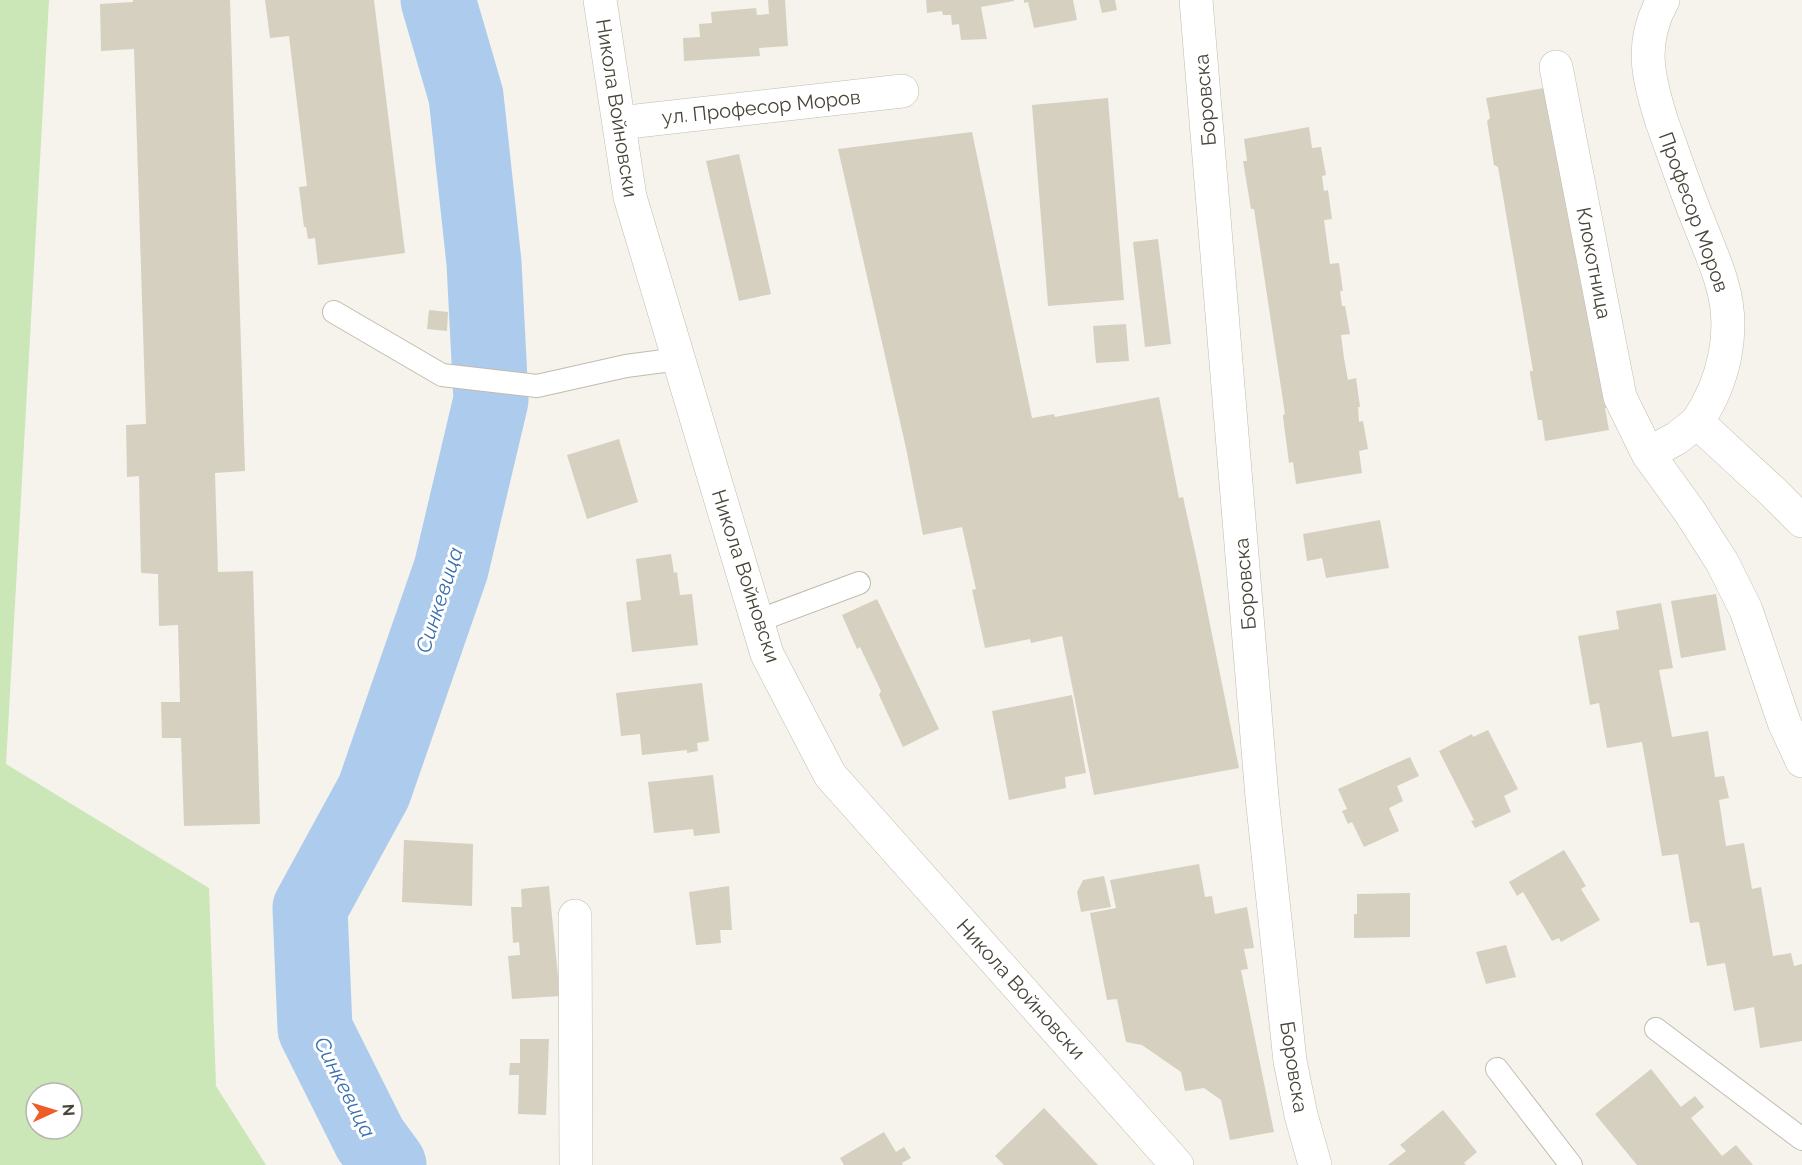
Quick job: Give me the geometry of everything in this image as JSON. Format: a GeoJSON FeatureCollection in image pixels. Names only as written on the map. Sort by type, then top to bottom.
{"type":"FeatureCollection","features":[{"type":"Feature","properties":{"kind":"street","name":"Никола Войновски"},"geometry":{"type":"LineString","coordinates":[[600,0],[630,197],[767,654],[830,775],[1176,1164]]}},
{"type":"Feature","properties":{"kind":"street","name":"Боровска"},"geometry":{"type":"LineString","coordinates":[[1196,0],[1262,797],[1290,1061],[1314,1165]]}},
{"type":"Feature","properties":{"kind":"street","name":"Професор Моров"},"geometry":{"type":"LineString","coordinates":[[1663,0],[1654,17],[1648,42],[1647,67],[1653,93],[1685,187],[1718,269],[1727,307],[1728,331],[1725,360],[1710,403],[1697,422]]}},
{"type":"Feature","properties":{"kind":"street","name":"Клокотница"},"geometry":{"type":"LineString","coordinates":[[1556,67],[1620,397],[1648,454],[1690,512],[1722,562],[1746,610],[1784,722],[1802,761]]}},
{"type":"Feature","properties":{"kind":"street","name":"ул. Професор Моров"},"geometry":{"type":"LineString","coordinates":[[619,123],[902,92]]}},
{"type":"Feature","properties":{"kind":"street"},"geometry":{"type":"LineString","coordinates":[[1648,454],[1677,438],[1697,422],[1758,477],[1802,521]]}},
{"type":"Feature","properties":{"kind":"street"},"geometry":{"type":"LineString","coordinates":[[575,916],[576,1165]]}},
{"type":"Feature","properties":{"kind":"lane"},"geometry":{"type":"LineString","coordinates":[[334,312],[442,375],[537,386],[626,366],[679,359]]}},
{"type":"Feature","properties":{"kind":"lane"},"geometry":{"type":"LineString","coordinates":[[757,621],[859,583]]}},
{"type":"Feature","properties":{"kind":"lane"},"geometry":{"type":"LineString","coordinates":[[1656,1029],[1802,1139]]}},
{"type":"Feature","properties":{"kind":"lane"},"geometry":{"type":"LineString","coordinates":[[1497,1070],[1571,1165]]}},
{"type":"Feature","properties":{"kind":"green space"},"geometry":{"type":"Polygon","coordinates":[[[0,0],[49,0],[6,764],[209,888],[216,1086],[266,1165],[0,1165],[0,0]]]}},
{"type":"Feature","properties":{"kind":"building"},"geometry":{"type":"Polygon","coordinates":[[[133,0],[230,0],[245,471],[215,473],[218,572],[253,571],[260,824],[184,826],[181,738],[162,738],[161,702],[180,702],[178,625],[159,626],[158,574],[141,573],[139,476],[127,477],[126,425],[146,424],[134,49],[101,51],[100,4],[133,2],[133,0]]]}},
{"type":"Feature","properties":{"kind":"building"},"geometry":{"type":"Polygon","coordinates":[[[265,0],[374,0],[405,253],[318,265],[315,238],[308,239],[306,227],[304,227],[299,187],[307,186],[289,36],[270,38],[265,0]]]}},
{"type":"Feature","properties":{"kind":"building"},"geometry":{"type":"Polygon","coordinates":[[[768,0],[785,0],[788,46],[759,48],[760,56],[684,61],[683,38],[700,37],[699,24],[712,23],[711,12],[756,8],[757,15],[769,14],[768,0]]]}},
{"type":"Feature","properties":{"kind":"building"},"geometry":{"type":"Polygon","coordinates":[[[926,0],[1014,1],[981,7],[987,39],[961,40],[959,24],[952,25],[951,15],[943,15],[942,11],[927,13],[926,0]]]}},
{"type":"Feature","properties":{"kind":"building"},"geometry":{"type":"Polygon","coordinates":[[[1024,0],[1073,0],[1077,20],[1034,28],[1028,2],[1024,3],[1024,0]]]}},
{"type":"Feature","properties":{"kind":"building"},"geometry":{"type":"Polygon","coordinates":[[[1099,0],[1115,0],[1117,10],[1102,13],[1099,0]]]}},
{"type":"Feature","properties":{"kind":"building"},"geometry":{"type":"Polygon","coordinates":[[[1550,87],[1614,407],[1605,408],[1609,430],[1545,441],[1542,420],[1538,420],[1530,374],[1530,371],[1533,371],[1498,167],[1494,165],[1486,98],[1550,87]]]}},
{"type":"Feature","properties":{"kind":"building"},"geometry":{"type":"Polygon","coordinates":[[[1108,98],[1124,300],[1048,306],[1032,105],[1108,98]]]}},
{"type":"Feature","properties":{"kind":"building"},"geometry":{"type":"Polygon","coordinates":[[[1309,127],[1312,148],[1321,147],[1326,175],[1322,176],[1324,191],[1328,190],[1332,219],[1324,220],[1330,264],[1339,263],[1343,291],[1340,291],[1342,306],[1345,306],[1350,334],[1341,335],[1344,358],[1348,380],[1356,378],[1360,407],[1358,407],[1359,422],[1363,421],[1368,449],[1359,451],[1362,473],[1296,484],[1293,462],[1289,463],[1283,417],[1285,414],[1254,209],[1251,209],[1243,161],[1247,161],[1244,139],[1309,127]]]}},
{"type":"Feature","properties":{"kind":"building"},"geometry":{"type":"Polygon","coordinates":[[[972,132],[1032,418],[1054,414],[1055,417],[1159,397],[1179,498],[1183,497],[1198,565],[1239,768],[1094,795],[1062,636],[1031,643],[1030,639],[985,648],[972,590],[976,589],[962,527],[923,535],[906,448],[838,149],[972,132]]]}},
{"type":"Feature","properties":{"kind":"building"},"geometry":{"type":"Polygon","coordinates":[[[739,154],[771,294],[739,301],[706,161],[739,154]]]}},
{"type":"Feature","properties":{"kind":"building"},"geometry":{"type":"Polygon","coordinates":[[[1158,239],[1171,344],[1145,347],[1133,242],[1158,239]]]}},
{"type":"Feature","properties":{"kind":"building"},"geometry":{"type":"Polygon","coordinates":[[[429,310],[448,312],[447,331],[427,329],[429,310]]]}},
{"type":"Feature","properties":{"kind":"building"},"geometry":{"type":"Polygon","coordinates":[[[1126,324],[1129,361],[1096,363],[1093,326],[1126,324]]]}},
{"type":"Feature","properties":{"kind":"building"},"geometry":{"type":"Polygon","coordinates":[[[619,439],[638,502],[587,519],[567,455],[619,439]]]}},
{"type":"Feature","properties":{"kind":"building"},"geometry":{"type":"Polygon","coordinates":[[[1380,520],[1389,568],[1326,578],[1322,558],[1307,561],[1303,534],[1380,520]]]}},
{"type":"Feature","properties":{"kind":"building"},"geometry":{"type":"Polygon","coordinates":[[[671,554],[674,573],[677,572],[680,595],[692,594],[698,645],[632,652],[626,602],[641,600],[636,559],[671,554]]]}},
{"type":"Feature","properties":{"kind":"building"},"geometry":{"type":"Polygon","coordinates":[[[1716,594],[1726,650],[1681,658],[1671,601],[1716,594]]]}},
{"type":"Feature","properties":{"kind":"building"},"geometry":{"type":"Polygon","coordinates":[[[877,599],[939,729],[903,747],[879,695],[881,691],[860,647],[857,649],[842,615],[877,599]]]}},
{"type":"Feature","properties":{"kind":"building"},"geometry":{"type":"Polygon","coordinates":[[[1661,603],[1673,668],[1659,670],[1672,737],[1708,731],[1715,777],[1724,776],[1729,798],[1719,800],[1726,846],[1744,843],[1752,889],[1761,887],[1773,956],[1791,953],[1794,966],[1802,964],[1802,1041],[1760,1048],[1754,1007],[1734,1011],[1725,963],[1707,966],[1699,922],[1690,923],[1678,854],[1662,856],[1642,742],[1607,748],[1599,703],[1590,705],[1578,636],[1619,629],[1616,611],[1661,603]]]}},
{"type":"Feature","properties":{"kind":"building"},"geometry":{"type":"Polygon","coordinates":[[[702,683],[709,741],[697,743],[698,751],[642,755],[640,734],[621,736],[616,693],[702,683]]]}},
{"type":"Feature","properties":{"kind":"building"},"geometry":{"type":"Polygon","coordinates":[[[1072,695],[1086,773],[1065,777],[1066,788],[1009,800],[992,711],[1072,695]]]}},
{"type":"Feature","properties":{"kind":"building"},"geometry":{"type":"Polygon","coordinates":[[[1488,730],[1518,789],[1504,796],[1511,812],[1475,828],[1471,821],[1474,820],[1439,751],[1472,734],[1473,737],[1488,730]]]}},
{"type":"Feature","properties":{"kind":"building"},"geometry":{"type":"Polygon","coordinates":[[[1410,757],[1419,776],[1397,786],[1403,801],[1389,808],[1399,831],[1364,847],[1352,822],[1348,824],[1342,811],[1347,809],[1338,789],[1410,757]]]}},
{"type":"Feature","properties":{"kind":"building"},"geometry":{"type":"Polygon","coordinates":[[[713,775],[720,833],[694,836],[693,829],[654,833],[648,782],[713,775]]]}},
{"type":"Feature","properties":{"kind":"building"},"geometry":{"type":"Polygon","coordinates":[[[404,840],[473,844],[472,906],[402,902],[404,840]]]}},
{"type":"Feature","properties":{"kind":"building"},"geometry":{"type":"Polygon","coordinates":[[[1564,850],[1586,886],[1581,889],[1600,920],[1561,942],[1559,938],[1552,941],[1523,892],[1517,896],[1509,882],[1564,850]]]}},
{"type":"Feature","properties":{"kind":"building"},"geometry":{"type":"Polygon","coordinates":[[[1199,864],[1205,897],[1212,896],[1215,914],[1247,907],[1254,948],[1244,949],[1248,969],[1241,970],[1274,1132],[1230,1140],[1221,1100],[1204,1088],[1185,1091],[1181,1072],[1142,1045],[1126,1042],[1117,999],[1107,1000],[1090,913],[1116,908],[1110,880],[1199,864]]]}},
{"type":"Feature","properties":{"kind":"building"},"geometry":{"type":"Polygon","coordinates":[[[1104,876],[1111,907],[1081,912],[1077,892],[1083,880],[1104,876]]]}},
{"type":"Feature","properties":{"kind":"building"},"geometry":{"type":"Polygon","coordinates":[[[549,886],[560,996],[512,999],[508,956],[520,955],[519,942],[513,943],[511,907],[522,907],[521,889],[549,886]]]}},
{"type":"Feature","properties":{"kind":"building"},"geometry":{"type":"Polygon","coordinates":[[[729,886],[732,930],[720,930],[721,943],[696,945],[689,892],[729,886]]]}},
{"type":"Feature","properties":{"kind":"building"},"geometry":{"type":"Polygon","coordinates":[[[1410,893],[1410,937],[1354,938],[1357,894],[1410,893]]]}},
{"type":"Feature","properties":{"kind":"building"},"geometry":{"type":"Polygon","coordinates":[[[1506,945],[1516,977],[1486,984],[1476,952],[1506,945]]]}},
{"type":"Feature","properties":{"kind":"building"},"geometry":{"type":"Polygon","coordinates":[[[520,1039],[549,1039],[546,1115],[518,1114],[519,1075],[509,1075],[510,1063],[520,1063],[520,1039]]]}},
{"type":"Feature","properties":{"kind":"building"},"geometry":{"type":"Polygon","coordinates":[[[1651,1069],[1681,1107],[1695,1096],[1704,1107],[1691,1118],[1722,1156],[1736,1145],[1753,1165],[1637,1165],[1595,1114],[1651,1069]]]}},
{"type":"Feature","properties":{"kind":"building"},"geometry":{"type":"Polygon","coordinates":[[[1044,1108],[1098,1165],[1004,1165],[995,1156],[1044,1108]]]}},
{"type":"Feature","properties":{"kind":"building"},"geometry":{"type":"Polygon","coordinates":[[[1443,1110],[1477,1152],[1464,1163],[1466,1165],[1388,1165],[1406,1151],[1400,1145],[1443,1110]]]}},
{"type":"Feature","properties":{"kind":"building"},"geometry":{"type":"Polygon","coordinates":[[[884,1132],[896,1152],[904,1147],[911,1158],[902,1163],[903,1165],[844,1165],[840,1158],[884,1132]]]}},
{"type":"Feature","properties":{"kind":"waterway","name":"Синкевица"},"geometry":{"type":"LineString","coordinates":[[389,1165],[370,1139],[315,1029],[310,908],[374,791],[451,569],[491,400],[484,263],[466,96],[438,0]]}}]}
